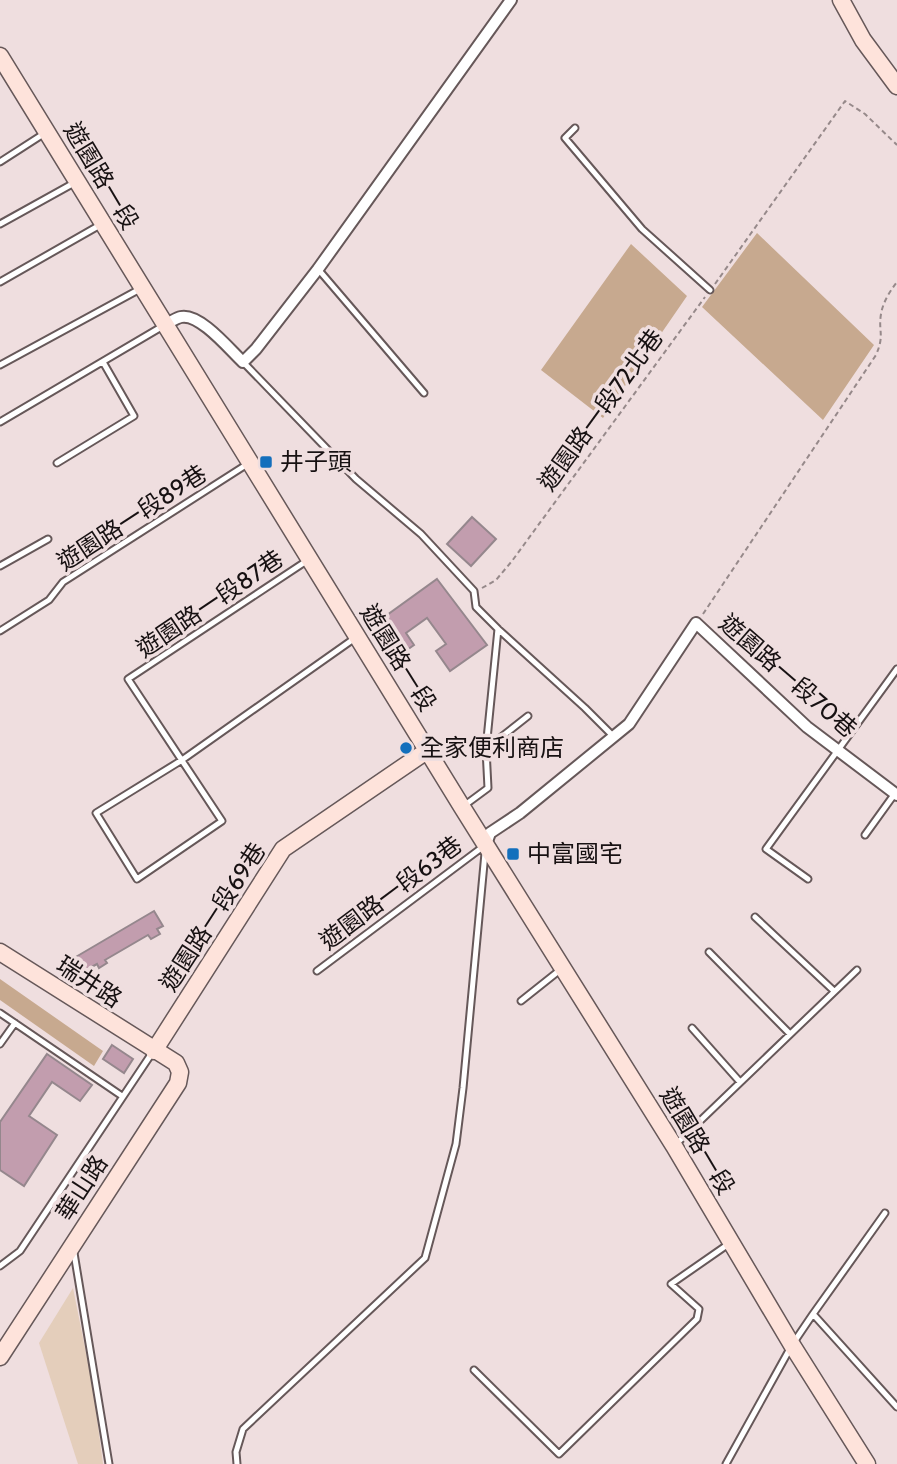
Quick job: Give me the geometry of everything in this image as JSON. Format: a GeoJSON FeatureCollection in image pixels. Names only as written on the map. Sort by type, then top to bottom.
{"type":"FeatureCollection","features":[{"type":"Feature","properties":{"kind":"street"},"geometry":{"type":"LineString","coordinates":[[166,324],[183,316],[195,319],[204,324],[243,362],[318,270],[511,0]]}},
{"type":"Feature","properties":{"kind":"street"},"geometry":{"type":"LineString","coordinates":[[844,6],[863,40],[897,86]]}},
{"type":"Feature","properties":{"kind":"street","name":"遊園路一段"},"geometry":{"type":"LineString","coordinates":[[0,56],[674,1146],[792,1346],[867,1464]]}},
{"type":"Feature","properties":{"kind":"street","name":"遊園路一段70巷"},"geometry":{"type":"LineString","coordinates":[[486,844],[490,833],[520,813],[629,723],[696,623],[807,727],[896,793]]}},
{"type":"Feature","properties":{"kind":"street","name":"遊園路一段69巷"},"geometry":{"type":"LineString","coordinates":[[154,1051],[283,849],[428,750]]}},
{"type":"Feature","properties":{"kind":"street","name":"瑞井路"},"geometry":{"type":"LineString","coordinates":[[0,952],[154,1051]]}},
{"type":"Feature","properties":{"kind":"street","name":"華山路"},"geometry":{"type":"LineString","coordinates":[[0,1357],[177,1083],[180,1072],[176,1063],[154,1051]]}},
{"type":"Feature","properties":{"kind":"lane"},"geometry":{"type":"LineString","coordinates":[[575,128],[565,138],[642,229],[710,290]]}},
{"type":"Feature","properties":{"kind":"lane"},"geometry":{"type":"LineString","coordinates":[[0,162],[47,132]]}},
{"type":"Feature","properties":{"kind":"lane"},"geometry":{"type":"LineString","coordinates":[[0,224],[77,181]]}},
{"type":"Feature","properties":{"kind":"lane"},"geometry":{"type":"LineString","coordinates":[[0,282],[103,224]]}},
{"type":"Feature","properties":{"kind":"lane"},"geometry":{"type":"LineString","coordinates":[[318,270],[424,393]]}},
{"type":"Feature","properties":{"kind":"lane"},"geometry":{"type":"LineString","coordinates":[[0,365],[143,287]]}},
{"type":"Feature","properties":{"kind":"lane"},"geometry":{"type":"LineString","coordinates":[[0,422],[166,324]]}},
{"type":"Feature","properties":{"kind":"lane"},"geometry":{"type":"LineString","coordinates":[[57,463],[134,416],[103,362]]}},
{"type":"Feature","properties":{"kind":"lane"},"geometry":{"type":"LineString","coordinates":[[243,362],[356,479],[421,534],[474,591],[476,607],[614,738]]}},
{"type":"Feature","properties":{"kind":"lane","name":"遊園路一段89巷"},"geometry":{"type":"LineString","coordinates":[[0,631],[49,600],[63,582],[252,462]]}},
{"type":"Feature","properties":{"kind":"lane"},"geometry":{"type":"LineString","coordinates":[[0,566],[48,539]]}},
{"type":"Feature","properties":{"kind":"lane","name":"遊園路一段87巷"},"geometry":{"type":"LineString","coordinates":[[182,760],[128,679],[310,558]]}},
{"type":"Feature","properties":{"kind":"lane"},"geometry":{"type":"LineString","coordinates":[[462,807],[488,788],[486,749],[498,629]]}},
{"type":"Feature","properties":{"kind":"lane"},"geometry":{"type":"LineString","coordinates":[[182,760],[222,821],[137,879],[96,813],[182,760],[358,636]]}},
{"type":"Feature","properties":{"kind":"lane"},"geometry":{"type":"LineString","coordinates":[[808,879],[766,849],[897,669]]}},
{"type":"Feature","properties":{"kind":"lane"},"geometry":{"type":"LineString","coordinates":[[486,749],[528,716]]}},
{"type":"Feature","properties":{"kind":"lane"},"geometry":{"type":"LineString","coordinates":[[866,835],[896,793]]}},
{"type":"Feature","properties":{"kind":"lane"},"geometry":{"type":"LineString","coordinates":[[237,1464],[236,1452],[243,1429],[425,1258],[456,1144],[486,844]]}},
{"type":"Feature","properties":{"kind":"lane","name":"遊園路一段63巷"},"geometry":{"type":"LineString","coordinates":[[317,971],[486,844]]}},
{"type":"Feature","properties":{"kind":"lane"},"geometry":{"type":"LineString","coordinates":[[755,917],[835,991]]}},
{"type":"Feature","properties":{"kind":"lane"},"geometry":{"type":"LineString","coordinates":[[709,952],[790,1034]]}},
{"type":"Feature","properties":{"kind":"lane"},"geometry":{"type":"LineString","coordinates":[[521,1001],[563,968]]}},
{"type":"Feature","properties":{"kind":"lane"},"geometry":{"type":"LineString","coordinates":[[674,1146],[857,970]]}},
{"type":"Feature","properties":{"kind":"lane"},"geometry":{"type":"LineString","coordinates":[[0,1013],[122,1096]]}},
{"type":"Feature","properties":{"kind":"lane"},"geometry":{"type":"LineString","coordinates":[[0,1044],[15,1023]]}},
{"type":"Feature","properties":{"kind":"lane"},"geometry":{"type":"LineString","coordinates":[[692,1028],[740,1082]]}},
{"type":"Feature","properties":{"kind":"lane"},"geometry":{"type":"LineString","coordinates":[[0,1266],[20,1251],[154,1051]]}},
{"type":"Feature","properties":{"kind":"lane"},"geometry":{"type":"LineString","coordinates":[[726,1464],[792,1346],[885,1213]]}},
{"type":"Feature","properties":{"kind":"lane"},"geometry":{"type":"LineString","coordinates":[[474,1370],[559,1454],[697,1319],[699,1309],[671,1284],[732,1242]]}},
{"type":"Feature","properties":{"kind":"lane"},"geometry":{"type":"LineString","coordinates":[[72,1245],[109,1464]]}},
{"type":"Feature","properties":{"kind":"lane"},"geometry":{"type":"LineString","coordinates":[[813,1314],[897,1407]]}},
{"type":"Feature","properties":{"kind":"path","name":"遊園路一段72北巷"},"geometry":{"type":"LineString","coordinates":[[474,591],[491,585],[512,561],[845,101],[864,114],[897,145]]}},
{"type":"Feature","properties":{"kind":"path"},"geometry":{"type":"LineString","coordinates":[[696,623],[876,355],[883,340],[881,314],[888,293],[897,282]]}},
{"type":"Feature","properties":{"kind":"shaded area"},"geometry":{"type":"Polygon","coordinates":[[[757,233],[874,345],[823,420],[702,307],[757,233]]]}},
{"type":"Feature","properties":{"kind":"shaded area"},"geometry":{"type":"Polygon","coordinates":[[[631,244],[687,296],[603,418],[541,370],[631,244]]]}},
{"type":"Feature","properties":{"kind":"shaded area"},"geometry":{"type":"Polygon","coordinates":[[[0,979],[103,1051],[94,1066],[0,1000],[0,979]]]}},
{"type":"Feature","properties":{"kind":"shaded area"},"geometry":{"type":"Polygon","coordinates":[[[73,1288],[93,1388],[103,1464],[78,1464],[39,1343],[73,1288]]]}},
{"type":"Feature","properties":{"kind":"building"},"geometry":{"type":"Polygon","coordinates":[[[472,517],[496,539],[471,566],[447,544],[472,517]]]}},
{"type":"Feature","properties":{"kind":"building"},"geometry":{"type":"Polygon","coordinates":[[[437,579],[487,645],[450,671],[436,651],[446,644],[427,618],[406,633],[414,645],[391,661],[369,628],[437,579]]]}},
{"type":"Feature","properties":{"kind":"building"},"geometry":{"type":"Polygon","coordinates":[[[154,911],[163,926],[157,929],[160,934],[151,939],[148,935],[105,960],[107,963],[99,968],[97,964],[64,980],[57,968],[154,911]]]}},
{"type":"Feature","properties":{"kind":"building"},"geometry":{"type":"Polygon","coordinates":[[[112,1045],[133,1059],[124,1073],[103,1059],[112,1045]]]}},
{"type":"Feature","properties":{"kind":"building"},"geometry":{"type":"Polygon","coordinates":[[[47,1054],[92,1085],[80,1101],[52,1082],[29,1116],[57,1135],[24,1186],[0,1170],[0,1122],[47,1054]]]}},
{"type":"Feature","properties":{"kind":"place","name":"井子頭"},"geometry":{"type":"Point","coordinates":[266,462]}},
{"type":"Feature","properties":{"kind":"place","name":"全家便利商店"},"geometry":{"type":"Point","coordinates":[406,748]}},
{"type":"Feature","properties":{"kind":"place","name":"中富國宅"},"geometry":{"type":"Point","coordinates":[513,854]}}]}
